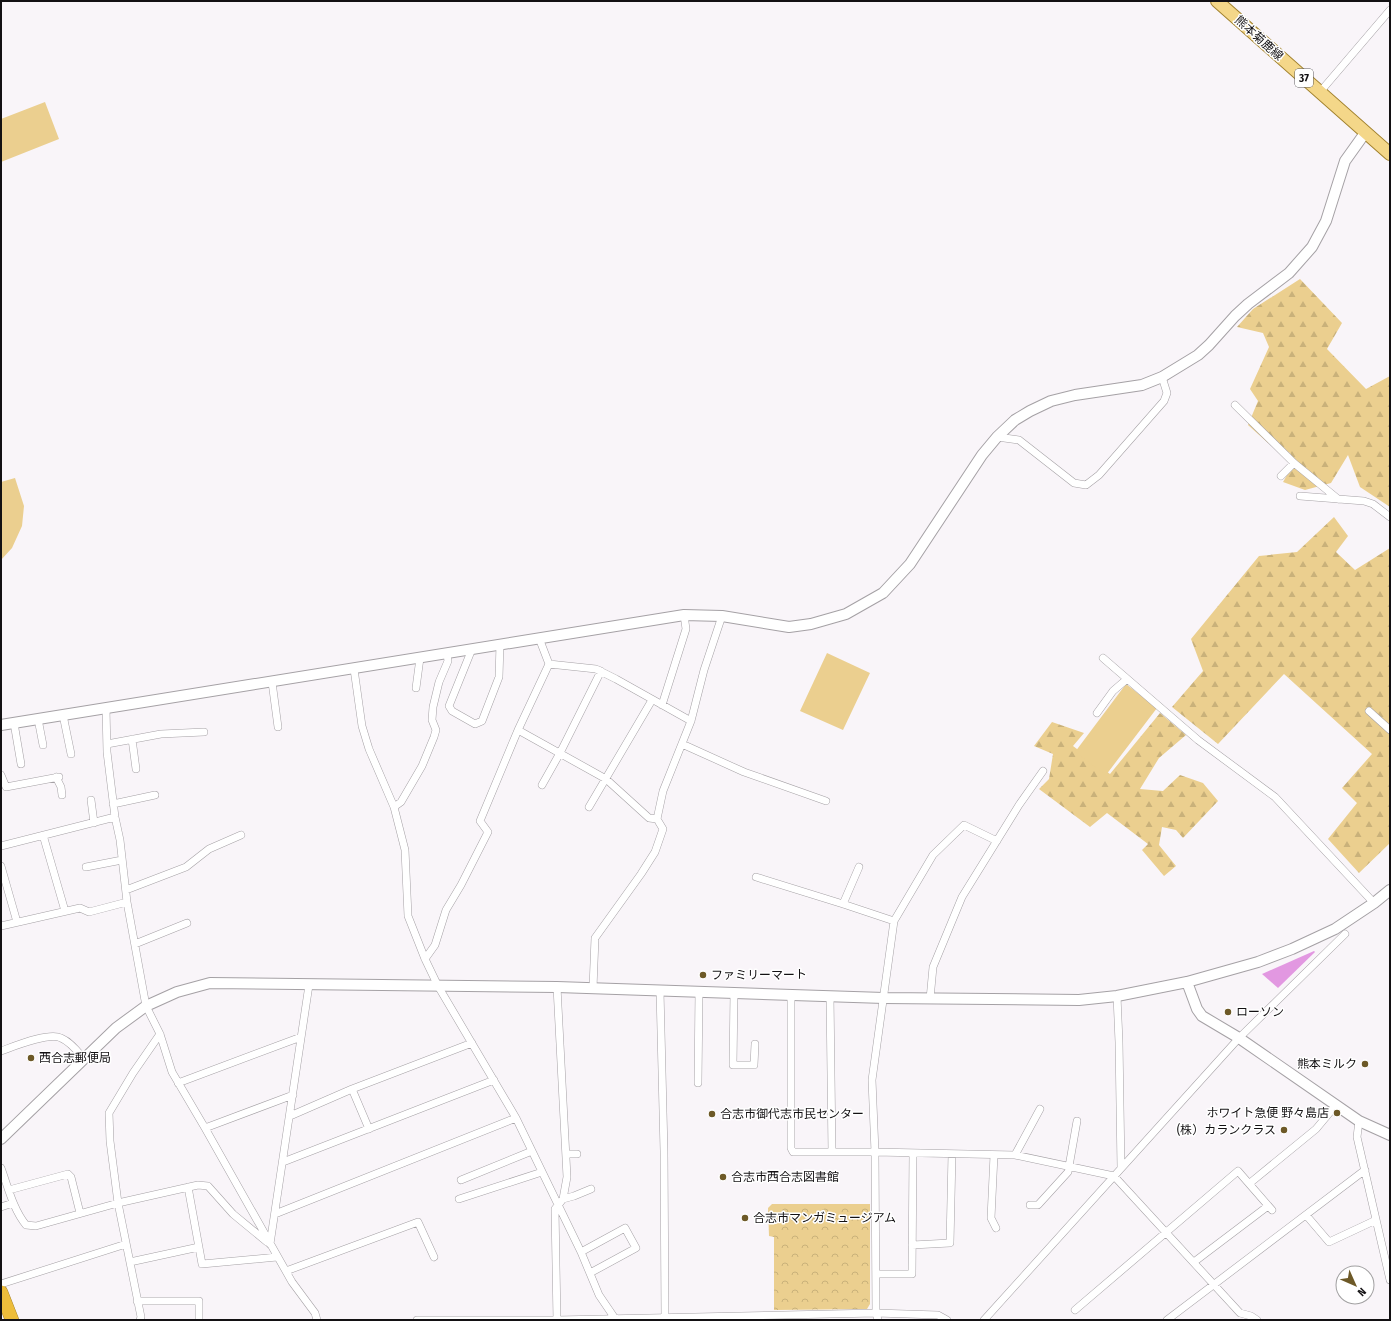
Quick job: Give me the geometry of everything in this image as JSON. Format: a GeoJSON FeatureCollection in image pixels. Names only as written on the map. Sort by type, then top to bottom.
{"type":"FeatureCollection","features":[{"type":"Feature","properties":{"kind":"highway"},"geometry":{"type":"LineString","coordinates":[[1,1292],[12,1320]]}},
{"type":"Feature","properties":{"kind":"main road","name":"熊本菊鹿線"},"geometry":{"type":"LineString","coordinates":[[1217,1],[1390,154]]}},
{"type":"Feature","properties":{"kind":"street"},"geometry":{"type":"LineString","coordinates":[[1320,92],[1390,10]]}},
{"type":"Feature","properties":{"kind":"street"},"geometry":{"type":"LineString","coordinates":[[1,726],[684,615],[722,616],[757,623],[789,627],[811,624],[846,614],[883,593],[910,564],[982,455],[997,437],[1015,420],[1051,401],[1075,395],[1142,385],[1162,377],[1198,355],[1248,304],[1289,274],[1312,247],[1326,221],[1345,161],[1365,133]]}},
{"type":"Feature","properties":{"kind":"street"},"geometry":{"type":"LineString","coordinates":[[997,437],[1019,440],[1074,483],[1086,485],[1099,475],[1164,401],[1167,392],[1162,377]]}},
{"type":"Feature","properties":{"kind":"street"},"geometry":{"type":"LineString","coordinates":[[1235,405],[1294,463],[1338,499]]}},
{"type":"Feature","properties":{"kind":"street"},"geometry":{"type":"LineString","coordinates":[[1281,476],[1294,463]]}},
{"type":"Feature","properties":{"kind":"street"},"geometry":{"type":"LineString","coordinates":[[1300,496],[1364,502],[1373,504],[1390,516]]}},
{"type":"Feature","properties":{"kind":"street"},"geometry":{"type":"LineString","coordinates":[[662,705],[686,629],[684,615]]}},
{"type":"Feature","properties":{"kind":"street"},"geometry":{"type":"LineString","coordinates":[[593,988],[595,938],[655,852],[662,829],[657,819],[663,791],[692,721],[704,670],[722,616]]}},
{"type":"Feature","properties":{"kind":"street"},"geometry":{"type":"LineString","coordinates":[[425,959],[435,945],[446,910],[461,885],[488,832],[480,821],[518,730],[549,664],[539,638]]}},
{"type":"Feature","properties":{"kind":"street"},"geometry":{"type":"LineString","coordinates":[[472,649],[449,706],[452,711],[475,724],[482,722],[500,677],[500,644]]}},
{"type":"Feature","properties":{"kind":"street"},"geometry":{"type":"LineString","coordinates":[[394,807],[400,802],[422,766],[434,737],[436,730],[432,720],[433,707],[438,682],[448,661],[447,653]]}},
{"type":"Feature","properties":{"kind":"street"},"geometry":{"type":"LineString","coordinates":[[416,688],[420,658]]}},
{"type":"Feature","properties":{"kind":"street"},"geometry":{"type":"LineString","coordinates":[[1103,658],[1198,740],[1275,797],[1374,903]]}},
{"type":"Feature","properties":{"kind":"street"},"geometry":{"type":"LineString","coordinates":[[549,664],[596,669],[616,678],[652,700],[692,721]]}},
{"type":"Feature","properties":{"kind":"street"},"geometry":{"type":"LineString","coordinates":[[354,669],[362,726],[369,749],[394,807],[405,850],[408,916],[425,959],[438,986],[516,1118],[581,1252],[599,1295],[616,1319]]}},
{"type":"Feature","properties":{"kind":"street"},"geometry":{"type":"LineString","coordinates":[[542,785],[560,753],[601,671]]}},
{"type":"Feature","properties":{"kind":"street"},"geometry":{"type":"LineString","coordinates":[[1097,713],[1113,691],[1127,679]]}},
{"type":"Feature","properties":{"kind":"street"},"geometry":{"type":"LineString","coordinates":[[272,682],[278,727]]}},
{"type":"Feature","properties":{"kind":"street"},"geometry":{"type":"LineString","coordinates":[[589,807],[652,700]]}},
{"type":"Feature","properties":{"kind":"street"},"geometry":{"type":"LineString","coordinates":[[106,708],[107,744],[113,804],[120,840],[127,902],[146,1006],[160,1034],[172,1072],[178,1084],[205,1128],[277,1257],[315,1313],[317,1320]]}},
{"type":"Feature","properties":{"kind":"street"},"geometry":{"type":"LineString","coordinates":[[1369,711],[1390,730]]}},
{"type":"Feature","properties":{"kind":"street"},"geometry":{"type":"LineString","coordinates":[[63,715],[71,754]]}},
{"type":"Feature","properties":{"kind":"street"},"geometry":{"type":"LineString","coordinates":[[38,719],[43,745]]}},
{"type":"Feature","properties":{"kind":"street"},"geometry":{"type":"LineString","coordinates":[[14,723],[21,764]]}},
{"type":"Feature","properties":{"kind":"street"},"geometry":{"type":"LineString","coordinates":[[518,730],[606,779],[649,818],[657,819]]}},
{"type":"Feature","properties":{"kind":"street"},"geometry":{"type":"LineString","coordinates":[[107,744],[161,734],[204,732]]}},
{"type":"Feature","properties":{"kind":"street"},"geometry":{"type":"LineString","coordinates":[[132,739],[136,769]]}},
{"type":"Feature","properties":{"kind":"street"},"geometry":{"type":"LineString","coordinates":[[682,744],[744,772],[826,801]]}},
{"type":"Feature","properties":{"kind":"street"},"geometry":{"type":"LineString","coordinates":[[930,998],[933,967],[962,897],[1019,805],[1043,771]]}},
{"type":"Feature","properties":{"kind":"street"},"geometry":{"type":"LineString","coordinates":[[1,775],[6,787],[57,777],[62,795]]}},
{"type":"Feature","properties":{"kind":"street"},"geometry":{"type":"LineString","coordinates":[[113,804],[155,795]]}},
{"type":"Feature","properties":{"kind":"street"},"geometry":{"type":"LineString","coordinates":[[91,800],[94,823]]}},
{"type":"Feature","properties":{"kind":"street"},"geometry":{"type":"LineString","coordinates":[[1,846],[115,817]]}},
{"type":"Feature","properties":{"kind":"street"},"geometry":{"type":"LineString","coordinates":[[877,1316],[875,1152],[872,1080],[894,921],[933,855],[964,825],[997,841]]}},
{"type":"Feature","properties":{"kind":"street"},"geometry":{"type":"LineString","coordinates":[[43,835],[65,911]]}},
{"type":"Feature","properties":{"kind":"street"},"geometry":{"type":"LineString","coordinates":[[126,890],[186,868],[209,850],[241,835]]}},
{"type":"Feature","properties":{"kind":"street"},"geometry":{"type":"LineString","coordinates":[[86,867],[122,860]]}},
{"type":"Feature","properties":{"kind":"street"},"geometry":{"type":"LineString","coordinates":[[1,866],[17,922]]}},
{"type":"Feature","properties":{"kind":"street"},"geometry":{"type":"LineString","coordinates":[[843,904],[859,867]]}},
{"type":"Feature","properties":{"kind":"street"},"geometry":{"type":"LineString","coordinates":[[756,877],[894,921]]}},
{"type":"Feature","properties":{"kind":"street"},"geometry":{"type":"LineString","coordinates":[[1,1139],[116,1028],[146,1006],[177,992],[210,983],[558,987],[884,998],[1079,1000],[1117,996],[1187,982],[1258,962],[1292,949],[1335,929],[1374,903],[1390,890]]}},
{"type":"Feature","properties":{"kind":"street"},"geometry":{"type":"LineString","coordinates":[[1,926],[80,908],[89,912],[127,902]]}},
{"type":"Feature","properties":{"kind":"street"},"geometry":{"type":"LineString","coordinates":[[135,944],[187,923]]}},
{"type":"Feature","properties":{"kind":"street"},"geometry":{"type":"LineString","coordinates":[[984,1320],[1239,1038],[1345,934]]}},
{"type":"Feature","properties":{"kind":"street"},"geometry":{"type":"LineString","coordinates":[[1187,982],[1197,1009],[1202,1016],[1239,1038],[1359,1121],[1390,1135]]}},
{"type":"Feature","properties":{"kind":"street"},"geometry":{"type":"LineString","coordinates":[[270,1244],[309,985]]}},
{"type":"Feature","properties":{"kind":"street"},"geometry":{"type":"LineString","coordinates":[[557,1320],[555,1209],[563,1199],[566,1176],[558,987]]}},
{"type":"Feature","properties":{"kind":"street"},"geometry":{"type":"LineString","coordinates":[[660,991],[664,1151],[665,1317]]}},
{"type":"Feature","properties":{"kind":"street"},"geometry":{"type":"LineString","coordinates":[[698,992],[698,1083]]}},
{"type":"Feature","properties":{"kind":"street"},"geometry":{"type":"LineString","coordinates":[[734,993],[734,1065],[754,1065],[754,1044]]}},
{"type":"Feature","properties":{"kind":"street"},"geometry":{"type":"LineString","coordinates":[[791,995],[791,1148],[793,1152],[1015,1155],[1114,1176],[1240,1313],[1251,1316],[1257,1320]]}},
{"type":"Feature","properties":{"kind":"street"},"geometry":{"type":"LineString","coordinates":[[830,996],[832,1152]]}},
{"type":"Feature","properties":{"kind":"street"},"geometry":{"type":"LineString","coordinates":[[1117,996],[1121,1168]]}},
{"type":"Feature","properties":{"kind":"street"},"geometry":{"type":"LineString","coordinates":[[140,1320],[118,1203],[110,1141],[109,1113],[133,1073],[160,1034]]}},
{"type":"Feature","properties":{"kind":"street"},"geometry":{"type":"LineString","coordinates":[[1,1050],[49,1036],[60,1037],[70,1044],[84,1059]]}},
{"type":"Feature","properties":{"kind":"street"},"geometry":{"type":"LineString","coordinates":[[178,1084],[301,1038]]}},
{"type":"Feature","properties":{"kind":"street"},"geometry":{"type":"LineString","coordinates":[[290,1116],[352,1089],[472,1043]]}},
{"type":"Feature","properties":{"kind":"street"},"geometry":{"type":"LineString","coordinates":[[283,1162],[494,1080]]}},
{"type":"Feature","properties":{"kind":"street"},"geometry":{"type":"LineString","coordinates":[[352,1089],[369,1129]]}},
{"type":"Feature","properties":{"kind":"street"},"geometry":{"type":"LineString","coordinates":[[205,1128],[293,1095]]}},
{"type":"Feature","properties":{"kind":"street"},"geometry":{"type":"LineString","coordinates":[[1250,1183],[1316,1129],[1336,1105]]}},
{"type":"Feature","properties":{"kind":"street"},"geometry":{"type":"LineString","coordinates":[[1015,1155],[1040,1109]]}},
{"type":"Feature","properties":{"kind":"street"},"geometry":{"type":"LineString","coordinates":[[275,1214],[516,1118]]}},
{"type":"Feature","properties":{"kind":"street"},"geometry":{"type":"LineString","coordinates":[[1030,1205],[1038,1205],[1068,1172],[1076,1121]]}},
{"type":"Feature","properties":{"kind":"street"},"geometry":{"type":"LineString","coordinates":[[1359,1121],[1357,1137],[1390,1280]]}},
{"type":"Feature","properties":{"kind":"street"},"geometry":{"type":"LineString","coordinates":[[461,1180],[532,1151]]}},
{"type":"Feature","properties":{"kind":"street"},"geometry":{"type":"LineString","coordinates":[[876,1274],[912,1274],[913,1153]]}},
{"type":"Feature","properties":{"kind":"street"},"geometry":{"type":"LineString","coordinates":[[566,1154],[577,1154]]}},
{"type":"Feature","properties":{"kind":"street"},"geometry":{"type":"LineString","coordinates":[[912,1245],[950,1242],[952,1154]]}},
{"type":"Feature","properties":{"kind":"street"},"geometry":{"type":"LineString","coordinates":[[994,1155],[991,1218],[996,1228]]}},
{"type":"Feature","properties":{"kind":"street"},"geometry":{"type":"LineString","coordinates":[[1,1168],[13,1203],[20,1218],[26,1225],[36,1226],[118,1203],[198,1185],[208,1186],[233,1214],[270,1244]]}},
{"type":"Feature","properties":{"kind":"street"},"geometry":{"type":"LineString","coordinates":[[1167,1320],[1365,1170]]}},
{"type":"Feature","properties":{"kind":"street"},"geometry":{"type":"LineString","coordinates":[[1075,1310],[1238,1171],[1250,1183],[1270,1208],[1194,1262]]}},
{"type":"Feature","properties":{"kind":"street"},"geometry":{"type":"LineString","coordinates":[[459,1199],[542,1172]]}},
{"type":"Feature","properties":{"kind":"street"},"geometry":{"type":"LineString","coordinates":[[9,1190],[68,1174],[71,1178],[80,1213]]}},
{"type":"Feature","properties":{"kind":"street"},"geometry":{"type":"LineString","coordinates":[[188,1188],[202,1264],[277,1257]]}},
{"type":"Feature","properties":{"kind":"street"},"geometry":{"type":"LineString","coordinates":[[563,1199],[591,1189]]}},
{"type":"Feature","properties":{"kind":"street"},"geometry":{"type":"LineString","coordinates":[[1,1207],[13,1203]]}},
{"type":"Feature","properties":{"kind":"street"},"geometry":{"type":"LineString","coordinates":[[1306,1215],[1329,1242],[1376,1220]]}},
{"type":"Feature","properties":{"kind":"street"},"geometry":{"type":"LineString","coordinates":[[286,1271],[418,1222],[434,1257]]}},
{"type":"Feature","properties":{"kind":"street"},"geometry":{"type":"LineString","coordinates":[[581,1252],[625,1228],[636,1248],[590,1273]]}},
{"type":"Feature","properties":{"kind":"street"},"geometry":{"type":"LineString","coordinates":[[1,1284],[126,1244]]}},
{"type":"Feature","properties":{"kind":"street"},"geometry":{"type":"LineString","coordinates":[[130,1262],[199,1247]]}},
{"type":"Feature","properties":{"kind":"street"},"geometry":{"type":"LineString","coordinates":[[137,1301],[199,1301],[199,1320]]}},
{"type":"Feature","properties":{"kind":"street"},"geometry":{"type":"LineString","coordinates":[[417,1320],[557,1320],[665,1317],[703,1319],[938,1315],[947,1320]]}},
{"type":"Feature","properties":{"kind":"green space"},"geometry":{"type":"Polygon","coordinates":[[[45,102],[59,139],[1,162],[1,119],[45,102]]]}},
{"type":"Feature","properties":{"kind":"green space"},"geometry":{"type":"Polygon","coordinates":[[[1300,279],[1342,323],[1327,349],[1366,389],[1390,376],[1390,507],[1360,487],[1348,455],[1331,483],[1305,490],[1283,482],[1294,463],[1290,453],[1268,443],[1248,425],[1258,401],[1250,389],[1269,347],[1263,333],[1237,327],[1253,309],[1300,279]]]}},
{"type":"Feature","properties":{"kind":"green space"},"geometry":{"type":"Polygon","coordinates":[[[15,478],[24,506],[22,526],[12,548],[1,560],[1,482],[15,478]]]}},
{"type":"Feature","properties":{"kind":"green space"},"geometry":{"type":"Polygon","coordinates":[[[1334,517],[1348,536],[1336,552],[1355,570],[1390,548],[1390,843],[1359,873],[1328,839],[1357,803],[1342,788],[1372,754],[1284,674],[1218,744],[1172,707],[1203,671],[1191,639],[1259,556],[1297,552],[1334,517]]]}},
{"type":"Feature","properties":{"kind":"green space"},"geometry":{"type":"Polygon","coordinates":[[[827,653],[870,673],[843,730],[800,711],[827,653]]]}},
{"type":"Feature","properties":{"kind":"green space"},"geometry":{"type":"Polygon","coordinates":[[[1126,684],[1157,708],[1106,775],[1075,752],[1126,684]]]}},
{"type":"Feature","properties":{"kind":"green space"},"geometry":{"type":"Polygon","coordinates":[[[1160,713],[1186,735],[1159,758],[1140,789],[1163,791],[1180,775],[1203,783],[1218,801],[1183,838],[1176,830],[1162,827],[1159,845],[1176,866],[1164,876],[1142,850],[1148,844],[1107,813],[1090,827],[1039,789],[1049,779],[1053,754],[1034,746],[1052,722],[1084,733],[1073,746],[1110,774],[1160,713]]]}},
{"type":"Feature","properties":{"kind":"green space"},"geometry":{"type":"Polygon","coordinates":[[[772,1204],[870,1204],[870,1304],[867,1309],[774,1310],[774,1237],[769,1236],[768,1208],[772,1204]]]}},
{"type":"Feature","properties":{"kind":"shaded area"},"geometry":{"type":"Polygon","coordinates":[[[1314,951],[1315,952],[1278,988],[1262,974],[1314,951]]]}},
{"type":"Feature","properties":{"kind":"place","name":"ファミリーマート"},"geometry":{"type":"Point","coordinates":[703,975]}},
{"type":"Feature","properties":{"kind":"place","name":"ローソン"},"geometry":{"type":"Point","coordinates":[1228,1012]}},
{"type":"Feature","properties":{"kind":"place","name":"西合志郵便局"},"geometry":{"type":"Point","coordinates":[31,1058]}},
{"type":"Feature","properties":{"kind":"place","name":"熊本ミルク"},"geometry":{"type":"Point","coordinates":[1365,1064]}},
{"type":"Feature","properties":{"kind":"place","name":"ホワイト急便 野々島店"},"geometry":{"type":"Point","coordinates":[1337,1113]}},
{"type":"Feature","properties":{"kind":"place","name":"合志市御代志市民センター"},"geometry":{"type":"Point","coordinates":[712,1114]}},
{"type":"Feature","properties":{"kind":"place","name":"(株）カランクラス"},"geometry":{"type":"Point","coordinates":[1284,1130]}},
{"type":"Feature","properties":{"kind":"place","name":"合志市西合志図書館"},"geometry":{"type":"Point","coordinates":[723,1177]}},
{"type":"Feature","properties":{"kind":"place","name":"合志市マンガミュージアム"},"geometry":{"type":"Point","coordinates":[745,1218]}}]}
